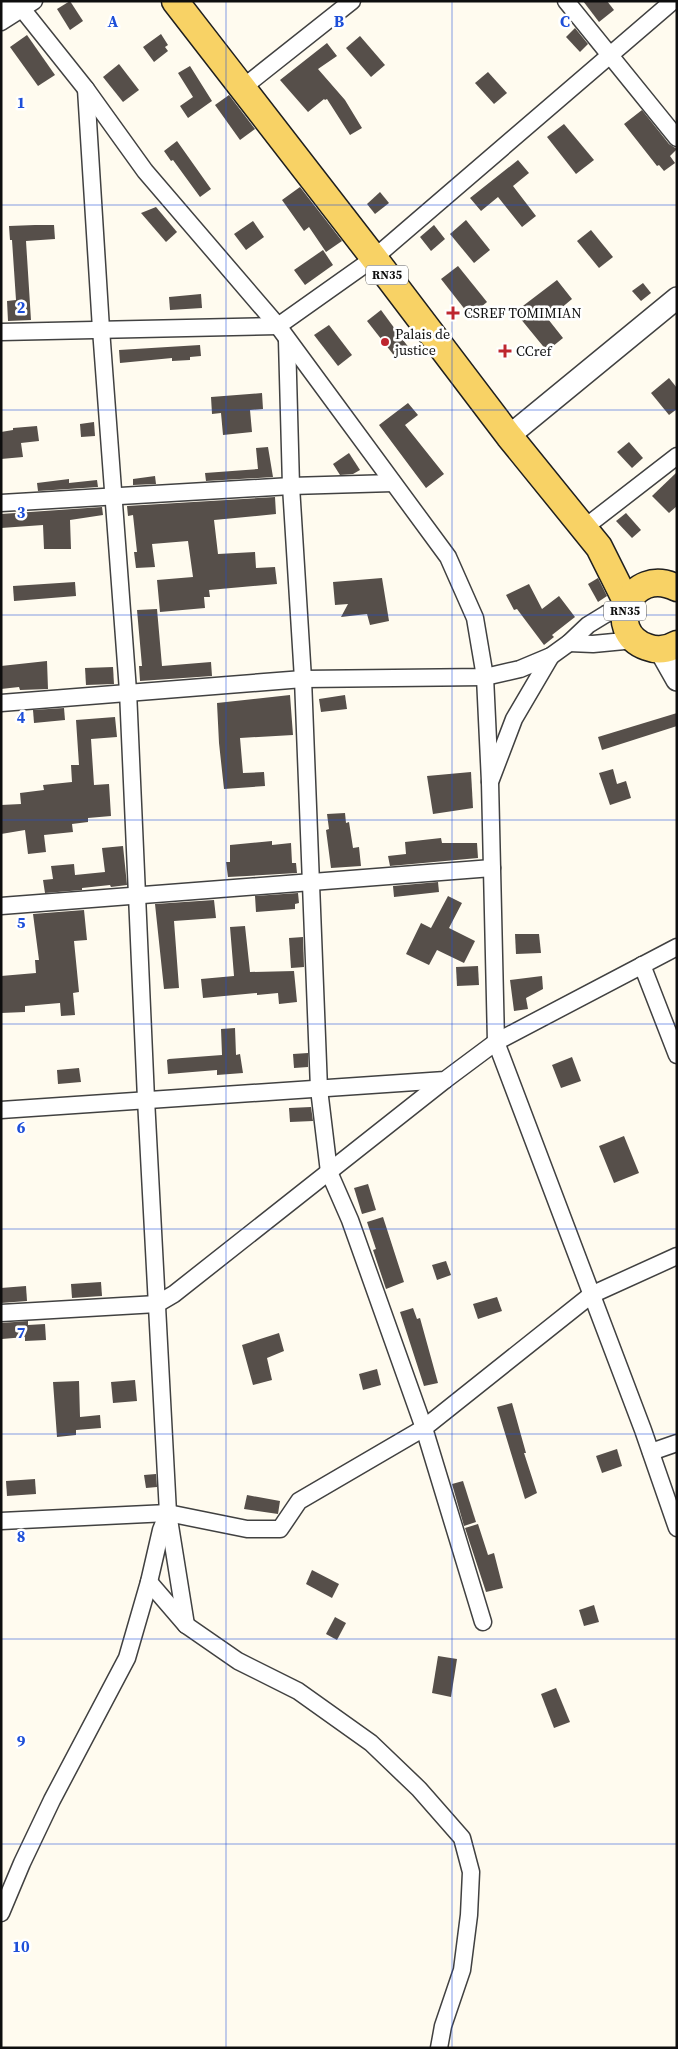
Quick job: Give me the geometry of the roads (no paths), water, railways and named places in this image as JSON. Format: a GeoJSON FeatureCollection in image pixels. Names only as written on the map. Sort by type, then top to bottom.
{"type":"FeatureCollection","features":[{"type":"Feature","properties":{"kind":"main road","name":"RN35"},"geometry":{"type":"LineString","coordinates":[[175,1],[509,436],[592,538],[632,570],[670,585]]}},
{"type":"Feature","properties":{"kind":"main road","name":"RN35"},"geometry":{"type":"LineString","coordinates":[[592,538],[626,605]]}},
{"type":"Feature","properties":{"kind":"main road","name":"RN35"},"geometry":{"type":"LineString","coordinates":[[669,647],[642,646],[630,635],[625,621],[626,605],[631,596],[642,586],[648,584],[670,585]]}},
{"type":"Feature","properties":{"kind":"street"},"geometry":{"type":"LineString","coordinates":[[241,89],[352,1]]}},
{"type":"Feature","properties":{"kind":"street"},"geometry":{"type":"LineString","coordinates":[[566,1],[677,138]]}},
{"type":"Feature","properties":{"kind":"street"},"geometry":{"type":"LineString","coordinates":[[1,332],[278,326],[374,258],[673,1]]}},
{"type":"Feature","properties":{"kind":"street"},"geometry":{"type":"LineString","coordinates":[[1,6],[29,5]]}},
{"type":"Feature","properties":{"kind":"street"},"geometry":{"type":"LineString","coordinates":[[1,22],[29,5]]}},
{"type":"Feature","properties":{"kind":"street"},"geometry":{"type":"LineString","coordinates":[[29,5],[145,172],[278,326],[448,557],[475,618],[485,677],[490,782],[496,1042],[651,1452],[677,1528]]}},
{"type":"Feature","properties":{"kind":"street"},"geometry":{"type":"LineString","coordinates":[[86,89],[101,329],[115,495],[128,691],[146,1099],[168,1513],[186,1625]]}},
{"type":"Feature","properties":{"kind":"street"},"geometry":{"type":"LineString","coordinates":[[509,436],[677,298]]}},
{"type":"Feature","properties":{"kind":"street"},"geometry":{"type":"LineString","coordinates":[[287,340],[291,486],[303,679],[319,1089],[330,1172],[350,1220],[424,1428],[483,1622]]}},
{"type":"Feature","properties":{"kind":"street"},"geometry":{"type":"LineString","coordinates":[[592,538],[677,456]]}},
{"type":"Feature","properties":{"kind":"street"},"geometry":{"type":"LineString","coordinates":[[1,503],[291,486],[393,483]]}},
{"type":"Feature","properties":{"kind":"street"},"geometry":{"type":"LineString","coordinates":[[1,703],[128,691],[303,679],[485,677],[520,669],[551,656],[569,643],[588,625],[626,605]]}},
{"type":"Feature","properties":{"kind":"street"},"geometry":{"type":"LineString","coordinates":[[569,643],[611,643],[635,640]]}},
{"type":"Feature","properties":{"kind":"street"},"geometry":{"type":"LineString","coordinates":[[669,647],[677,680]]}},
{"type":"Feature","properties":{"kind":"street"},"geometry":{"type":"LineString","coordinates":[[490,782],[514,719],[551,656]]}},
{"type":"Feature","properties":{"kind":"street"},"geometry":{"type":"LineString","coordinates":[[1,906],[492,868]]}},
{"type":"Feature","properties":{"kind":"street"},"geometry":{"type":"LineString","coordinates":[[1,1312],[157,1304],[174,1294],[445,1080],[496,1042],[677,947]]}},
{"type":"Feature","properties":{"kind":"street"},"geometry":{"type":"LineString","coordinates":[[642,966],[677,1055]]}},
{"type":"Feature","properties":{"kind":"street"},"geometry":{"type":"LineString","coordinates":[[1,1110],[445,1080]]}},
{"type":"Feature","properties":{"kind":"street"},"geometry":{"type":"LineString","coordinates":[[1,1522],[168,1513],[248,1529],[280,1529],[299,1500],[424,1428],[591,1295],[677,1256]]}},
{"type":"Feature","properties":{"kind":"street"},"geometry":{"type":"LineString","coordinates":[[651,1452],[677,1443]]}},
{"type":"Feature","properties":{"kind":"street"},"geometry":{"type":"LineString","coordinates":[[1,1913],[52,1800],[127,1658],[149,1582],[161,1530],[168,1513]]}},
{"type":"Feature","properties":{"kind":"street"},"geometry":{"type":"LineString","coordinates":[[149,1582],[186,1625],[238,1661],[298,1691],[371,1743],[419,1789],[462,1838],[471,1872],[469,1915],[462,1970],[443,2026],[439,2048]]}},
{"type":"Feature","properties":{"kind":"place","name":"CSREF TOMIMIAN"},"geometry":{"type":"Point","coordinates":[453,313]}},
{"type":"Feature","properties":{"kind":"place","name":"Palais de justice"},"geometry":{"type":"Point","coordinates":[385,342]}},
{"type":"Feature","properties":{"kind":"place","name":"CCref"},"geometry":{"type":"Point","coordinates":[505,351]}}]}
